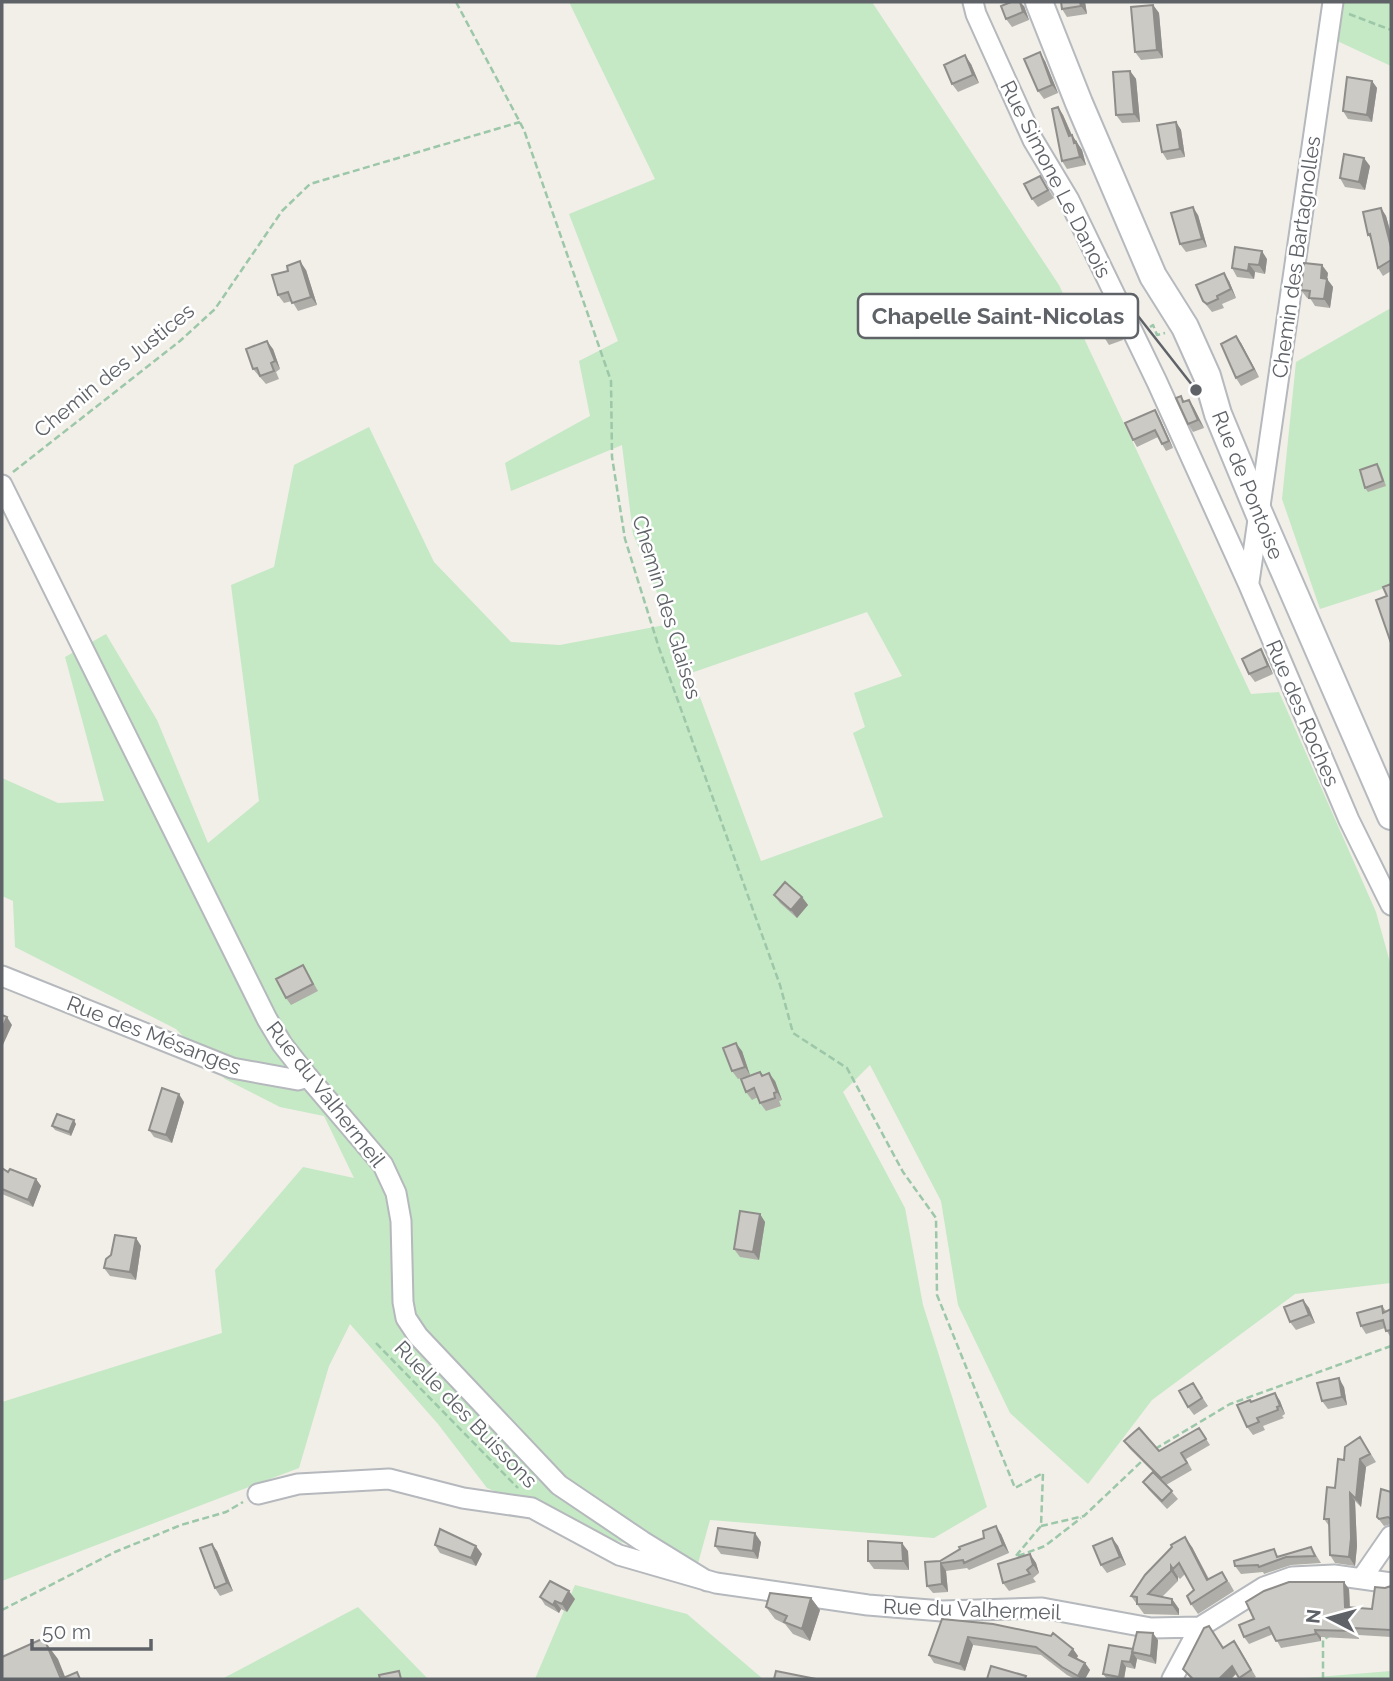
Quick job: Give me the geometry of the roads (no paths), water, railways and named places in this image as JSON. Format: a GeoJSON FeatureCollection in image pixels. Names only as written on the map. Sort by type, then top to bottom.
{"type":"FeatureCollection","features":[{"type":"Feature","properties":{"kind":"main road","name":"Rue de Pontoise"},"geometry":{"type":"LineString","coordinates":[[1039,2],[1153,276],[1185,327],[1203,367],[1218,414],[1259,513],[1391,816]]}},
{"type":"Feature","properties":{"kind":"street","name":"Rue Simone Le Danois"},"geometry":{"type":"LineString","coordinates":[[973,2],[976,15],[1033,140],[1069,200],[1152,370],[1248,583]]}},
{"type":"Feature","properties":{"kind":"street","name":"Chemin des Bartagnolles"},"geometry":{"type":"LineString","coordinates":[[1259,513],[1332,4]]}},
{"type":"Feature","properties":{"kind":"street","name":"Rue du Valhermeil"},"geometry":{"type":"LineString","coordinates":[[7,479],[267,1019],[282,1044],[308,1077],[383,1165],[396,1192],[401,1221],[403,1302],[406,1318],[418,1336],[559,1485],[707,1581]]}},
{"type":"Feature","properties":{"kind":"street"},"geometry":{"type":"LineString","coordinates":[[1248,583],[1259,513]]}},
{"type":"Feature","properties":{"kind":"street","name":"Rue des Roches"},"geometry":{"type":"LineString","coordinates":[[1248,583],[1349,820],[1391,905]]}},
{"type":"Feature","properties":{"kind":"street","name":"Rue des Mésanges"},"geometry":{"type":"LineString","coordinates":[[2,976],[232,1068],[298,1080],[308,1077]]}},
{"type":"Feature","properties":{"kind":"street","name":"Rue du Valhermeil"},"geometry":{"type":"LineString","coordinates":[[258,1494],[298,1484],[389,1479],[463,1498],[532,1508],[619,1555],[707,1581],[868,1605],[942,1611],[1042,1608],[1151,1628],[1200,1627]]}},
{"type":"Feature","properties":{"kind":"street"},"geometry":{"type":"LineString","coordinates":[[1362,1578],[1391,1536]]}},
{"type":"Feature","properties":{"kind":"street"},"geometry":{"type":"LineString","coordinates":[[1172,1679],[1200,1627],[1264,1587],[1292,1577],[1318,1574],[1391,1583]]}},
{"type":"Feature","properties":{"kind":"place","name":"Chapelle Saint-Nicolas"},"geometry":{"type":"Point","coordinates":[1196,390]}}]}
